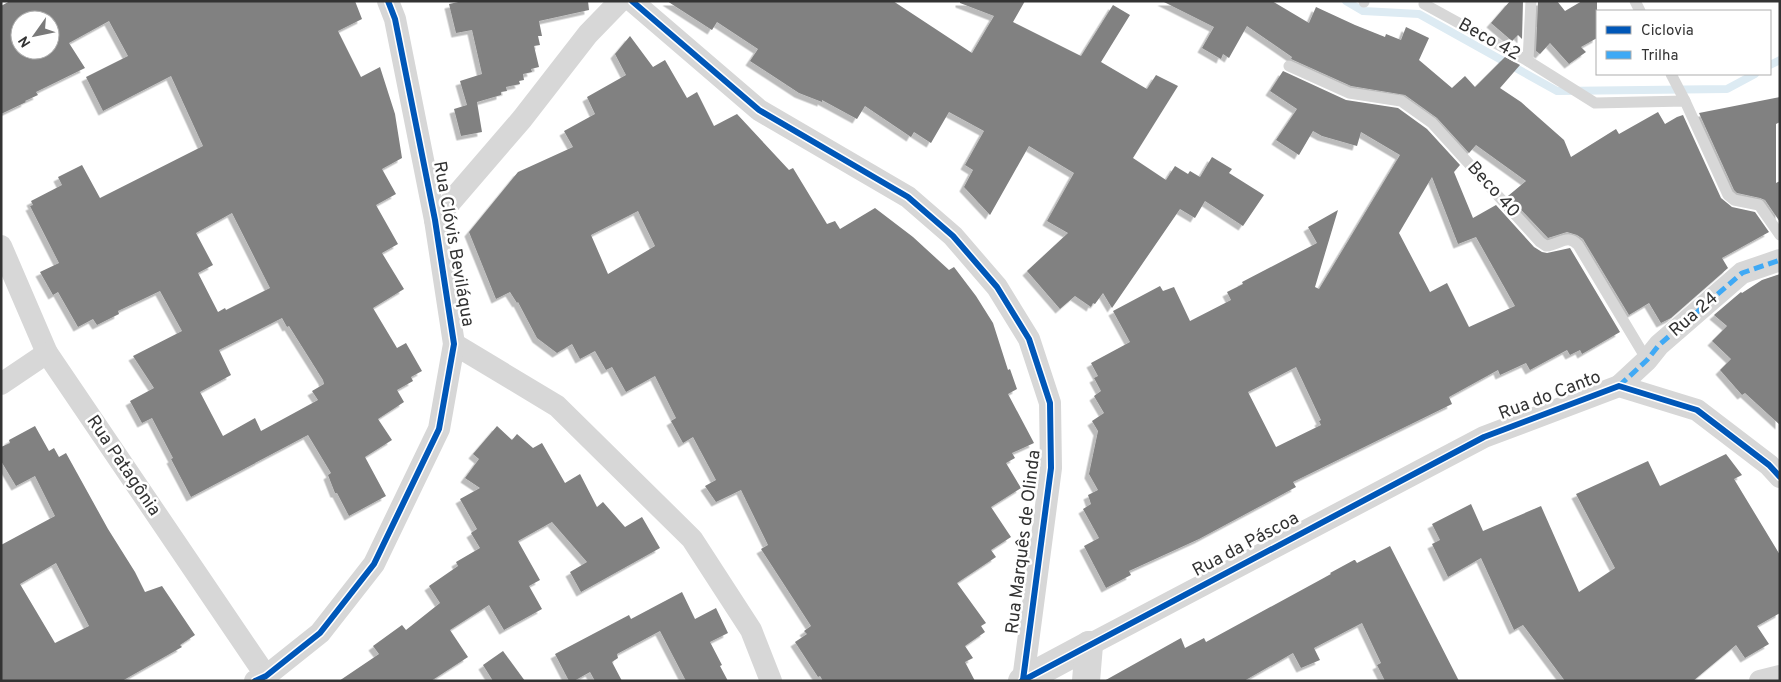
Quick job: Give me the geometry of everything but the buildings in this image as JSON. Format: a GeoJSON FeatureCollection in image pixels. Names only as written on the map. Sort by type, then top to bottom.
{"type":"FeatureCollection","features":[{"type":"Feature","properties":{"kind":"street","name":"Rua Clóvis Beviláqua"},"geometry":{"type":"LineString","coordinates":[[260,678],[320,633],[374,564],[438,429],[454,344],[435,220],[395,19],[388,1]]}},
{"type":"Feature","properties":{"kind":"street"},"geometry":{"type":"LineString","coordinates":[[435,220],[522,119],[588,34],[620,1]]}},
{"type":"Feature","properties":{"kind":"street","name":"Rua Marquês de Olinda"},"geometry":{"type":"LineString","coordinates":[[632,1],[759,110],[908,197],[952,236],[997,288],[1029,339],[1050,404],[1051,468],[1022,680]]}},
{"type":"Feature","properties":{"kind":"street","name":"Rua Patagônia"},"geometry":{"type":"LineString","coordinates":[[1,246],[47,354],[260,678]]}},
{"type":"Feature","properties":{"kind":"street","name":"Rua 24"},"geometry":{"type":"LineString","coordinates":[[1619,386],[1659,345],[1742,273],[1780,260]]}},
{"type":"Feature","properties":{"kind":"street"},"geometry":{"type":"LineString","coordinates":[[454,344],[557,406],[692,539],[751,630],[771,681]]}},
{"type":"Feature","properties":{"kind":"street"},"geometry":{"type":"LineString","coordinates":[[1,384],[47,354]]}},
{"type":"Feature","properties":{"kind":"street","name":"Rua do Canto"},"geometry":{"type":"LineString","coordinates":[[1484,437],[1619,386],[1698,410],[1769,465],[1780,477]]}},
{"type":"Feature","properties":{"kind":"street","name":"Rua da Páscoa"},"geometry":{"type":"LineString","coordinates":[[1022,680],[1484,437]]}},
{"type":"Feature","properties":{"kind":"street"},"geometry":{"type":"LineString","coordinates":[[1086,681],[1089,644]]}},
{"type":"Feature","properties":{"kind":"street"},"geometry":{"type":"LineString","coordinates":[[1760,681],[1780,676]]}},
{"type":"Feature","properties":{"kind":"lane"},"geometry":{"type":"LineString","coordinates":[[1532,1],[1528,61],[1595,103],[1685,101]]}},
{"type":"Feature","properties":{"kind":"lane","name":"Beco 42"},"geometry":{"type":"LineString","coordinates":[[1424,4],[1528,61]]}},
{"type":"Feature","properties":{"kind":"lane","name":"Beco 40"},"geometry":{"type":"LineString","coordinates":[[1288,66],[1349,93],[1400,101],[1432,123],[1540,242],[1546,246],[1567,239],[1573,240],[1578,245],[1646,360]]}},
{"type":"Feature","properties":{"kind":"lane"},"geometry":{"type":"LineString","coordinates":[[1672,75],[1728,195],[1734,200],[1759,205],[1780,235]]}},
{"type":"Feature","properties":{"kind":"waterway"},"geometry":{"type":"LineString","coordinates":[[1346,1],[1363,11],[1419,14],[1557,91],[1727,89],[1753,75]]}},
{"type":"Feature","properties":{"kind":"waterway"},"geometry":{"type":"LineString","coordinates":[[1771,64],[1780,60]]}},
{"type":"Feature","properties":{"kind":"marked path"},"geometry":{"type":"LineString","coordinates":[[1619,386],[1647,360],[1659,345],[1742,273],[1780,260]]}},
{"type":"Feature","properties":{"kind":"cycle path"},"geometry":{"type":"LineString","coordinates":[[255,681],[266,676],[320,633],[374,564],[439,429],[454,344],[435,220],[395,19],[388,1]]}},
{"type":"Feature","properties":{"kind":"cycle path"},"geometry":{"type":"LineString","coordinates":[[632,1],[759,110],[908,197],[953,236],[997,287],[1029,339],[1050,403],[1051,468],[1023,680]]}},
{"type":"Feature","properties":{"kind":"cycle path"},"geometry":{"type":"LineString","coordinates":[[1022,681],[1484,437],[1619,386],[1697,410],[1769,465],[1780,477]]}}]}
